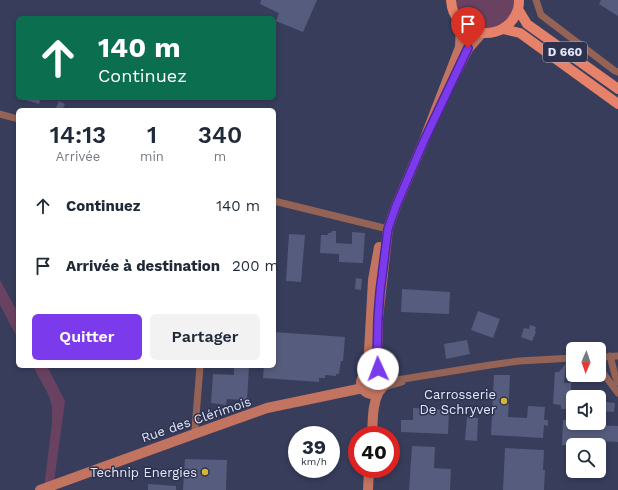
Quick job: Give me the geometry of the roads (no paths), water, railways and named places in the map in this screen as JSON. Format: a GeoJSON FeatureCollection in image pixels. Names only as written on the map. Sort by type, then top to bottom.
{"type":"FeatureCollection","features":[{"type":"Feature","properties":{"kind":"main road"},"geometry":{"type":"LineString","coordinates":[[451,0],[454,14],[461,24],[471,30],[482,33],[493,33],[503,29],[512,20],[519,4]]}},
{"type":"Feature","properties":{"kind":"main road","name":"D 660"},"geometry":{"type":"LineString","coordinates":[[519,4],[527,24],[618,89]]}},
{"type":"Feature","properties":{"kind":"main road","name":"D 660"},"geometry":{"type":"LineString","coordinates":[[503,29],[520,33],[618,104]]}},
{"type":"Feature","properties":{"kind":"street"},"geometry":{"type":"LineString","coordinates":[[536,0],[541,15],[618,72]]}},
{"type":"Feature","properties":{"kind":"street"},"geometry":{"type":"LineString","coordinates":[[371,426],[376,398],[382,387],[383,381],[379,375],[377,360],[378,318],[388,229],[460,47],[461,24]]}},
{"type":"Feature","properties":{"kind":"street"},"geometry":{"type":"LineString","coordinates":[[423,143],[468,48],[482,33]]}},
{"type":"Feature","properties":{"kind":"street"},"geometry":{"type":"LineString","coordinates":[[0,114],[16,118]]}},
{"type":"Feature","properties":{"kind":"street"},"geometry":{"type":"LineString","coordinates":[[276,201],[388,229]]}},
{"type":"Feature","properties":{"kind":"street"},"geometry":{"type":"LineString","coordinates":[[369,426],[368,406],[362,382],[368,369],[373,280],[381,237],[388,229]]}},
{"type":"Feature","properties":{"kind":"street"},"geometry":{"type":"LineString","coordinates":[[614,356],[615,375],[618,382]]}},
{"type":"Feature","properties":{"kind":"street"},"geometry":{"type":"LineString","coordinates":[[364,376],[373,373],[387,379],[397,380],[459,369],[519,361],[566,358]]}},
{"type":"Feature","properties":{"kind":"street"},"geometry":{"type":"LineString","coordinates":[[197,432],[195,429],[200,368]]}},
{"type":"Feature","properties":{"kind":"street"},"geometry":{"type":"LineString","coordinates":[[364,389],[370,394],[374,394],[388,386],[459,369]]}},
{"type":"Feature","properties":{"kind":"street"},"geometry":{"type":"LineString","coordinates":[[606,378],[618,393]]}},
{"type":"Feature","properties":{"kind":"street","name":"Rue des Clérimois"},"geometry":{"type":"LineString","coordinates":[[41,490],[197,432],[267,408],[364,389]]}},
{"type":"Feature","properties":{"kind":"street"},"geometry":{"type":"LineString","coordinates":[[368,490],[369,478]]}},
{"type":"Feature","properties":{"kind":"place","name":"Carrosserie De Schryver"},"geometry":{"type":"Point","coordinates":[504,401]}},
{"type":"Feature","properties":{"kind":"place","name":"Technip Energies"},"geometry":{"type":"Point","coordinates":[205,472]}}]}
